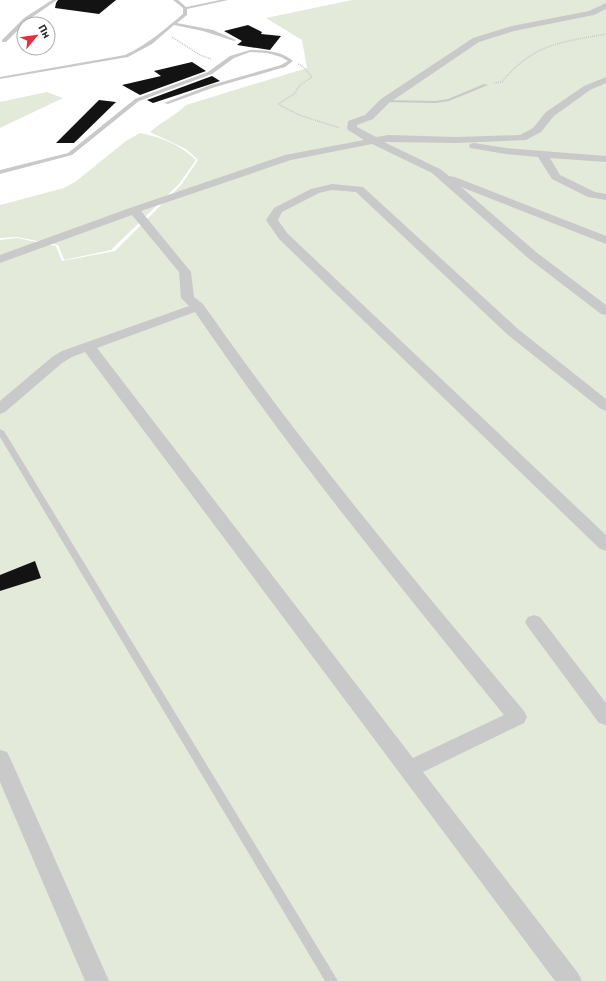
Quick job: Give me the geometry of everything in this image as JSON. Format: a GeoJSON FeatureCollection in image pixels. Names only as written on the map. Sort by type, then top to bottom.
{"type":"FeatureCollection","features":[{"type":"Feature","properties":{"kind":"street"},"geometry":{"type":"LineString","coordinates":[[606,6],[591,13],[512,30],[476,40],[385,101],[369,116],[352,123],[364,135],[439,174],[606,240]]}},
{"type":"Feature","properties":{"kind":"street"},"geometry":{"type":"LineString","coordinates":[[364,135],[440,139],[522,138],[537,130],[550,114],[587,88],[606,80]]}},
{"type":"Feature","properties":{"kind":"street"},"geometry":{"type":"LineString","coordinates":[[0,259],[134,210],[289,157],[359,145],[364,135]]}},
{"type":"Feature","properties":{"kind":"street"},"geometry":{"type":"LineString","coordinates":[[440,139],[506,152],[606,159]]}},
{"type":"Feature","properties":{"kind":"street"},"geometry":{"type":"LineString","coordinates":[[542,154],[556,177],[592,194],[606,196]]}},
{"type":"Feature","properties":{"kind":"street"},"geometry":{"type":"LineString","coordinates":[[439,174],[532,255],[606,311]]}},
{"type":"Feature","properties":{"kind":"street"},"geometry":{"type":"LineString","coordinates":[[606,406],[513,332],[359,189],[332,187],[315,191],[278,210],[272,220],[283,236],[606,545]]}},
{"type":"Feature","properties":{"kind":"street"},"geometry":{"type":"LineString","coordinates":[[134,210],[185,272],[188,298],[198,307],[245,375],[395,569],[517,717],[409,769]]}},
{"type":"Feature","properties":{"kind":"street"},"geometry":{"type":"LineString","coordinates":[[0,409],[57,360],[68,354],[198,307]]}},
{"type":"Feature","properties":{"kind":"street"},"geometry":{"type":"LineString","coordinates":[[88,346],[570,981]]}},
{"type":"Feature","properties":{"kind":"street"},"geometry":{"type":"LineString","coordinates":[[534,622],[606,717]]}},
{"type":"Feature","properties":{"kind":"street"},"geometry":{"type":"LineString","coordinates":[[0,758],[97,981]]}},
{"type":"Feature","properties":{"kind":"lane"},"geometry":{"type":"LineString","coordinates":[[4,41],[26,19],[56,0]]}},
{"type":"Feature","properties":{"kind":"lane"},"geometry":{"type":"LineString","coordinates":[[175,0],[186,8],[226,0]]}},
{"type":"Feature","properties":{"kind":"lane"},"geometry":{"type":"LineString","coordinates":[[0,78],[126,56],[139,51],[163,33],[185,14],[186,8]]}},
{"type":"Feature","properties":{"kind":"lane"},"geometry":{"type":"LineString","coordinates":[[172,24],[198,27],[214,31],[234,40]]}},
{"type":"Feature","properties":{"kind":"lane"},"geometry":{"type":"LineString","coordinates":[[0,172],[70,154],[137,100],[210,73],[232,57],[250,51],[267,52],[283,56],[290,61],[283,66],[210,87],[166,103]]}},
{"type":"Feature","properties":{"kind":"lane"},"geometry":{"type":"LineString","coordinates":[[385,101],[436,102],[449,100],[486,85]]}},
{"type":"Feature","properties":{"kind":"lane"},"geometry":{"type":"LineString","coordinates":[[0,431],[332,981]]}},
{"type":"Feature","properties":{"kind":"path"},"geometry":{"type":"LineString","coordinates":[[163,33],[180,41],[200,55],[223,64]]}},
{"type":"Feature","properties":{"kind":"path"},"geometry":{"type":"LineString","coordinates":[[486,85],[502,82],[513,68],[537,51],[559,42],[606,34]]}},
{"type":"Feature","properties":{"kind":"path"},"geometry":{"type":"LineString","coordinates":[[290,61],[302,66],[312,77],[300,85],[294,94],[278,104],[299,115],[364,135]]}},
{"type":"Feature","properties":{"kind":"green space"},"geometry":{"type":"Polygon","coordinates":[[[352,0],[606,0],[606,981],[0,981],[0,240],[17,238],[56,246],[62,261],[115,251],[181,185],[198,160],[186,149],[150,132],[186,105],[307,68],[302,40],[266,18],[352,0]]]}},
{"type":"Feature","properties":{"kind":"green space"},"geometry":{"type":"Polygon","coordinates":[[[47,92],[63,98],[0,128],[0,102],[47,92]]]}},
{"type":"Feature","properties":{"kind":"green space"},"geometry":{"type":"Polygon","coordinates":[[[140,133],[170,142],[190,154],[196,160],[179,184],[111,250],[64,260],[58,245],[17,237],[0,238],[0,205],[64,188],[75,182],[126,141],[140,133]]]}},
{"type":"Feature","properties":{"kind":"building"},"geometry":{"type":"Polygon","coordinates":[[[58,0],[116,0],[99,14],[55,8],[58,0]]]}},
{"type":"Feature","properties":{"kind":"building"},"geometry":{"type":"Polygon","coordinates":[[[248,25],[262,32],[261,34],[281,36],[270,50],[237,45],[242,41],[224,31],[248,25]]]}},
{"type":"Feature","properties":{"kind":"building"},"geometry":{"type":"Polygon","coordinates":[[[192,62],[206,71],[140,95],[122,85],[161,76],[154,71],[192,62]]]}},
{"type":"Feature","properties":{"kind":"building"},"geometry":{"type":"Polygon","coordinates":[[[212,76],[220,81],[153,103],[147,100],[212,76]]]}},
{"type":"Feature","properties":{"kind":"building"},"geometry":{"type":"Polygon","coordinates":[[[99,100],[116,102],[74,143],[56,143],[99,100]]]}},
{"type":"Feature","properties":{"kind":"building"},"geometry":{"type":"Polygon","coordinates":[[[35,561],[41,578],[0,591],[0,575],[35,561]]]}}]}
